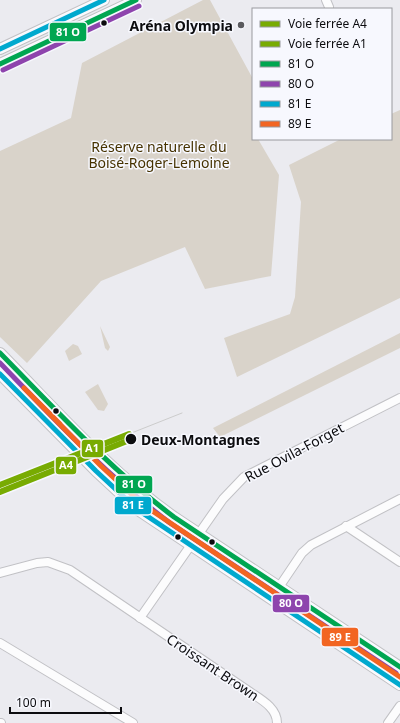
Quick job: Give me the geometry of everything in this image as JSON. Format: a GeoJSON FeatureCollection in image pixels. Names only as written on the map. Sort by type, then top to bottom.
{"type":"FeatureCollection","features":[{"type":"Feature","properties":{"kind":"street"},"geometry":{"type":"LineString","coordinates":[[0,48],[104,0]]}},
{"type":"Feature","properties":{"kind":"street"},"geometry":{"type":"LineString","coordinates":[[0,64],[136,0]]}},
{"type":"Feature","properties":{"kind":"street"},"geometry":{"type":"LineString","coordinates":[[0,353],[124,479],[158,506],[400,667]]}},
{"type":"Feature","properties":{"kind":"street"},"geometry":{"type":"LineString","coordinates":[[0,374],[123,497],[142,513],[400,685]]}},
{"type":"Feature","properties":{"kind":"street","name":"Rue Ovila-Forget"},"geometry":{"type":"LineString","coordinates":[[140,618],[223,499],[244,477],[400,398]]}},
{"type":"Feature","properties":{"kind":"street"},"geometry":{"type":"LineString","coordinates":[[270,599],[307,549],[346,526],[400,499]]}},
{"type":"Feature","properties":{"kind":"street"},"geometry":{"type":"LineString","coordinates":[[346,526],[400,562]]}},
{"type":"Feature","properties":{"kind":"street","name":"Croissant Brown"},"geometry":{"type":"LineString","coordinates":[[0,573],[37,563],[48,562],[70,570],[250,692],[273,710],[277,715],[277,723]]}},
{"type":"Feature","properties":{"kind":"street"},"geometry":{"type":"LineString","coordinates":[[0,643],[133,723]]}},
{"type":"Feature","properties":{"kind":"street"},"geometry":{"type":"LineString","coordinates":[[388,723],[400,706]]}},
{"type":"Feature","properties":{"kind":"green space","name":"Réserve naturelle du Boisé-Roger-Lemoine"},"geometry":{"type":"Polygon","coordinates":[[[203,0],[210,0],[252,77],[252,140],[259,140],[279,175],[271,276],[205,289],[185,247],[101,281],[27,363],[0,337],[0,151],[71,118],[82,63],[203,0]]]}},
{"type":"Feature","properties":{"kind":"green space"},"geometry":{"type":"Polygon","coordinates":[[[400,110],[400,298],[237,377],[224,338],[290,314],[295,297],[301,202],[289,165],[339,140],[392,140],[392,114],[400,110]]]}},
{"type":"Feature","properties":{"kind":"green space"},"geometry":{"type":"Polygon","coordinates":[[[100,326],[110,347],[108,351],[105,348],[100,326]]]}},
{"type":"Feature","properties":{"kind":"green space"},"geometry":{"type":"Polygon","coordinates":[[[400,333],[400,348],[220,437],[213,428],[400,333]]]}},
{"type":"Feature","properties":{"kind":"green space"},"geometry":{"type":"Polygon","coordinates":[[[73,344],[78,346],[82,354],[69,361],[65,351],[73,344]]]}},
{"type":"Feature","properties":{"kind":"green space"},"geometry":{"type":"Polygon","coordinates":[[[98,384],[108,404],[104,411],[98,410],[85,392],[98,384]]]}},
{"type":"Feature","properties":{"kind":"tram line"},"geometry":{"type":"LineString","coordinates":[[129,434],[182,413]]}},
{"type":"Feature","properties":{"kind":"rail line","name":"A1"},"geometry":{"type":"LineString","coordinates":[[0,485],[129,434]]}},
{"type":"Feature","properties":{"kind":"rail line","name":"A4"},"geometry":{"type":"LineString","coordinates":[[0,492],[132,439]]}},
{"type":"Feature","properties":{"kind":"transit line"},"geometry":{"type":"LineString","coordinates":[[0,49],[104,0]]}},
{"type":"Feature","properties":{"kind":"transit line"},"geometry":{"type":"LineString","coordinates":[[0,64],[136,0]]}},
{"type":"Feature","properties":{"kind":"transit line"},"geometry":{"type":"LineString","coordinates":[[3,70],[139,6]]}},
{"type":"Feature","properties":{"kind":"transit line"},"geometry":{"type":"LineString","coordinates":[[0,353],[84,438],[150,499],[174,517],[400,667]]}},
{"type":"Feature","properties":{"kind":"transit line"},"geometry":{"type":"LineString","coordinates":[[0,363],[82,446],[124,486],[147,505],[170,523],[396,673]]}},
{"type":"Feature","properties":{"kind":"transit line"},"geometry":{"type":"LineString","coordinates":[[0,374],[96,471],[138,510],[400,685]]}},
{"type":"Feature","properties":{"kind":"transit line"},"geometry":{"type":"LineString","coordinates":[[60,424],[24,388],[101,466],[142,504],[400,677]]}},
{"type":"Feature","properties":{"kind":"place","name":"Aréna Olympia"},"geometry":{"type":"Point","coordinates":[241,25]}},
{"type":"Feature","properties":{"kind":"place","name":"Deux-Montagnes"},"geometry":{"type":"Point","coordinates":[131,439]}}]}
